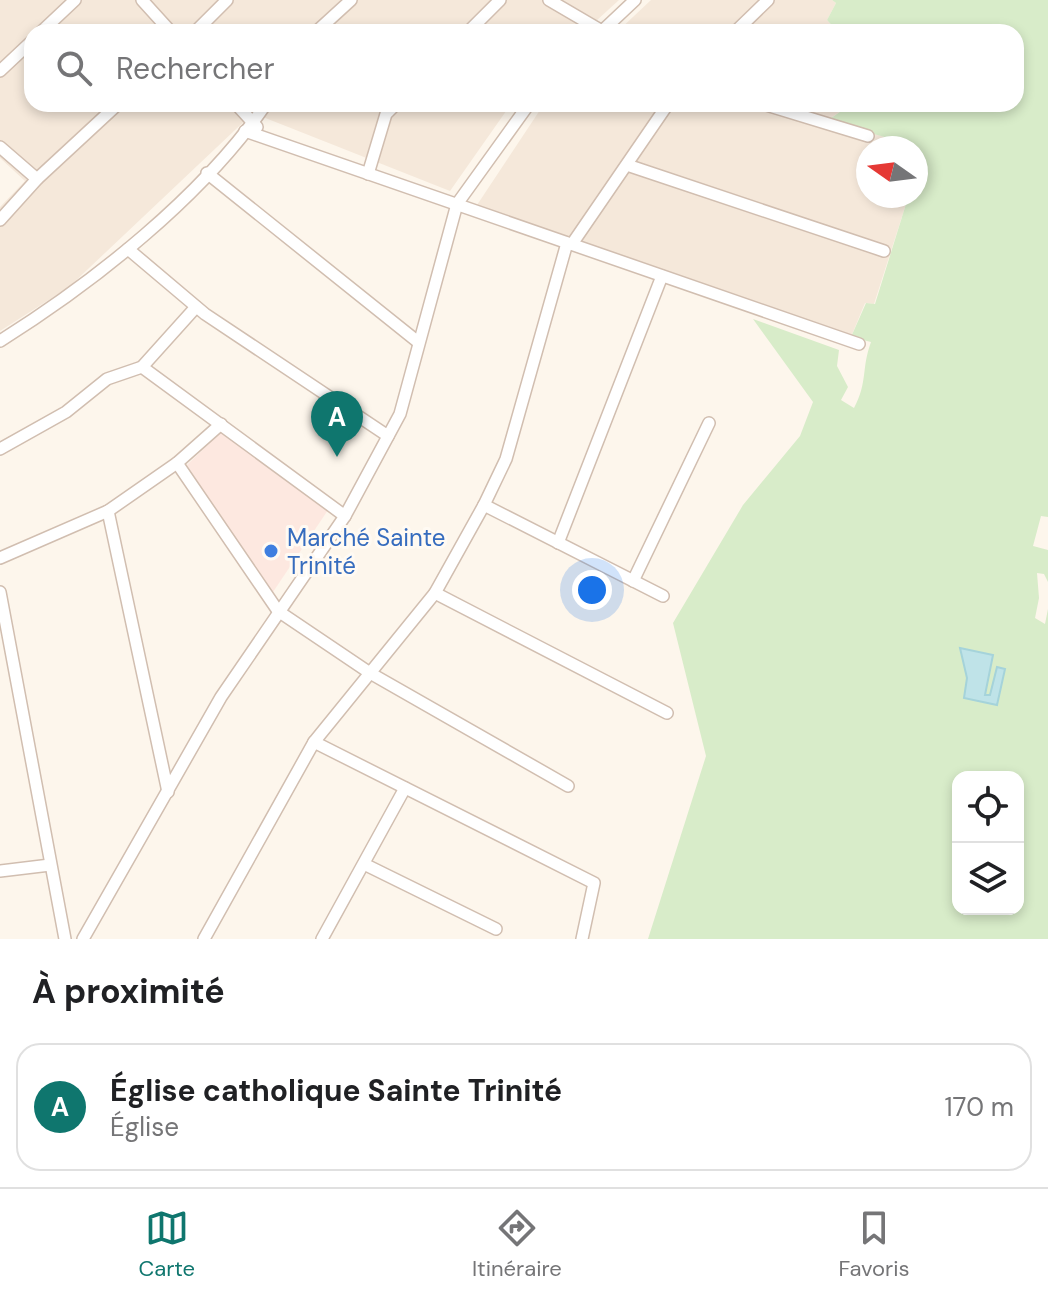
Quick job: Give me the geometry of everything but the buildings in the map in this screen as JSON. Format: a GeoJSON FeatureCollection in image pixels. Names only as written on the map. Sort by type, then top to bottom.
{"type":"FeatureCollection","features":[{"type":"Feature","properties":{"kind":"street"},"geometry":{"type":"LineString","coordinates":[[50,24],[75,0]]}},
{"type":"Feature","properties":{"kind":"street"},"geometry":{"type":"LineString","coordinates":[[142,0],[164,24]]}},
{"type":"Feature","properties":{"kind":"street"},"geometry":{"type":"LineString","coordinates":[[203,24],[227,0]]}},
{"type":"Feature","properties":{"kind":"street"},"geometry":{"type":"LineString","coordinates":[[325,24],[351,0]]}},
{"type":"Feature","properties":{"kind":"street"},"geometry":{"type":"LineString","coordinates":[[476,24],[500,0]]}},
{"type":"Feature","properties":{"kind":"street"},"geometry":{"type":"LineString","coordinates":[[549,0],[588,24]]}},
{"type":"Feature","properties":{"kind":"street"},"geometry":{"type":"LineString","coordinates":[[610,24],[635,0]]}},
{"type":"Feature","properties":{"kind":"street"},"geometry":{"type":"LineString","coordinates":[[743,24],[768,0]]}},
{"type":"Feature","properties":{"kind":"street"},"geometry":{"type":"LineString","coordinates":[[0,71],[24,48]]}},
{"type":"Feature","properties":{"kind":"street"},"geometry":{"type":"LineString","coordinates":[[0,220],[37,179],[109,112]]}},
{"type":"Feature","properties":{"kind":"street"},"geometry":{"type":"LineString","coordinates":[[241,112],[249,127],[265,138],[859,344]]}},
{"type":"Feature","properties":{"kind":"street"},"geometry":{"type":"LineString","coordinates":[[0,341],[61,303],[128,249],[207,173],[260,112]]}},
{"type":"Feature","properties":{"kind":"street"},"geometry":{"type":"LineString","coordinates":[[368,174],[388,112]]}},
{"type":"Feature","properties":{"kind":"street"},"geometry":{"type":"LineString","coordinates":[[83,939],[226,688],[345,516],[400,414],[457,204],[523,112]]}},
{"type":"Feature","properties":{"kind":"street"},"geometry":{"type":"LineString","coordinates":[[204,939],[314,742],[435,593],[484,505],[506,459],[570,244],[663,112]]}},
{"type":"Feature","properties":{"kind":"street"},"geometry":{"type":"LineString","coordinates":[[789,112],[868,136]]}},
{"type":"Feature","properties":{"kind":"street"},"geometry":{"type":"LineString","coordinates":[[0,147],[37,179]]}},
{"type":"Feature","properties":{"kind":"street"},"geometry":{"type":"LineString","coordinates":[[627,165],[884,251]]}},
{"type":"Feature","properties":{"kind":"street"},"geometry":{"type":"LineString","coordinates":[[207,173],[418,342]]}},
{"type":"Feature","properties":{"kind":"street"},"geometry":{"type":"LineString","coordinates":[[128,249],[196,307],[388,436]]}},
{"type":"Feature","properties":{"kind":"street"},"geometry":{"type":"LineString","coordinates":[[558,543],[662,276]]}},
{"type":"Feature","properties":{"kind":"street"},"geometry":{"type":"LineString","coordinates":[[0,449],[66,412],[107,379],[142,367],[196,307]]}},
{"type":"Feature","properties":{"kind":"street"},"geometry":{"type":"LineString","coordinates":[[142,367],[345,516]]}},
{"type":"Feature","properties":{"kind":"street"},"geometry":{"type":"LineString","coordinates":[[633,581],[709,423]]}},
{"type":"Feature","properties":{"kind":"street"},"geometry":{"type":"LineString","coordinates":[[0,558],[108,511],[177,463],[221,424]]}},
{"type":"Feature","properties":{"kind":"street"},"geometry":{"type":"LineString","coordinates":[[177,463],[278,611],[370,673],[568,786]]}},
{"type":"Feature","properties":{"kind":"street"},"geometry":{"type":"LineString","coordinates":[[484,505],[663,596]]}},
{"type":"Feature","properties":{"kind":"street"},"geometry":{"type":"LineString","coordinates":[[108,511],[168,792]]}},
{"type":"Feature","properties":{"kind":"street"},"geometry":{"type":"LineString","coordinates":[[0,592],[65,939]]}},
{"type":"Feature","properties":{"kind":"street"},"geometry":{"type":"LineString","coordinates":[[435,593],[667,713]]}},
{"type":"Feature","properties":{"kind":"street"},"geometry":{"type":"LineString","coordinates":[[314,742],[594,883],[582,939]]}},
{"type":"Feature","properties":{"kind":"street"},"geometry":{"type":"LineString","coordinates":[[325,938],[405,788]]}},
{"type":"Feature","properties":{"kind":"street"},"geometry":{"type":"LineString","coordinates":[[364,864],[496,929]]}},
{"type":"Feature","properties":{"kind":"street"},"geometry":{"type":"LineString","coordinates":[[0,871],[50,865]]}},
{"type":"Feature","properties":{"kind":"shaded area"},"geometry":{"type":"Polygon","coordinates":[[[0,0],[619,0],[593,24],[24,24],[24,112],[505,112],[450,191],[253,113],[69,287],[0,331],[0,207],[25,181],[0,158],[0,0]]]}},
{"type":"Feature","properties":{"kind":"shaded area"},"geometry":{"type":"Polygon","coordinates":[[[651,0],[832,0],[836,3],[827,20],[831,24],[626,24],[651,0]]]}},
{"type":"Feature","properties":{"kind":"shaded area"},"geometry":{"type":"Polygon","coordinates":[[[539,112],[840,112],[828,120],[882,136],[856,136],[856,208],[905,208],[874,304],[865,303],[851,337],[477,205],[539,112]]]}},
{"type":"Feature","properties":{"kind":"shaded area","name":"Marché Sainte Trinité"},"geometry":{"type":"Polygon","coordinates":[[[222,431],[330,507],[271,595],[187,465],[222,431]]]}},
{"type":"Feature","properties":{"kind":"green space"},"geometry":{"type":"Polygon","coordinates":[[[832,0],[1048,0],[1048,517],[1041,516],[1033,546],[1048,550],[1048,582],[1044,574],[1037,573],[1039,598],[1035,618],[1045,624],[1048,609],[1048,939],[648,939],[706,756],[673,623],[743,505],[800,436],[813,402],[753,319],[839,350],[837,366],[848,387],[841,400],[854,408],[861,391],[871,342],[851,337],[866,303],[875,304],[905,208],[928,208],[928,136],[881,136],[827,121],[840,112],[1024,112],[1024,24],[831,24],[827,20],[836,3],[832,0]]]}},
{"type":"Feature","properties":{"kind":"water"},"geometry":{"type":"Polygon","coordinates":[[[960,648],[993,655],[985,695],[990,695],[997,667],[1005,669],[997,705],[964,698],[967,678],[960,648]]]}},
{"type":"Feature","properties":{"kind":"place","name":"Église catholique Sainte Trinité"},"geometry":{"type":"Point","coordinates":[337,457]}},
{"type":"Feature","properties":{"kind":"place","name":"Marché Sainte Trinité"},"geometry":{"type":"Point","coordinates":[271,551]}}]}
